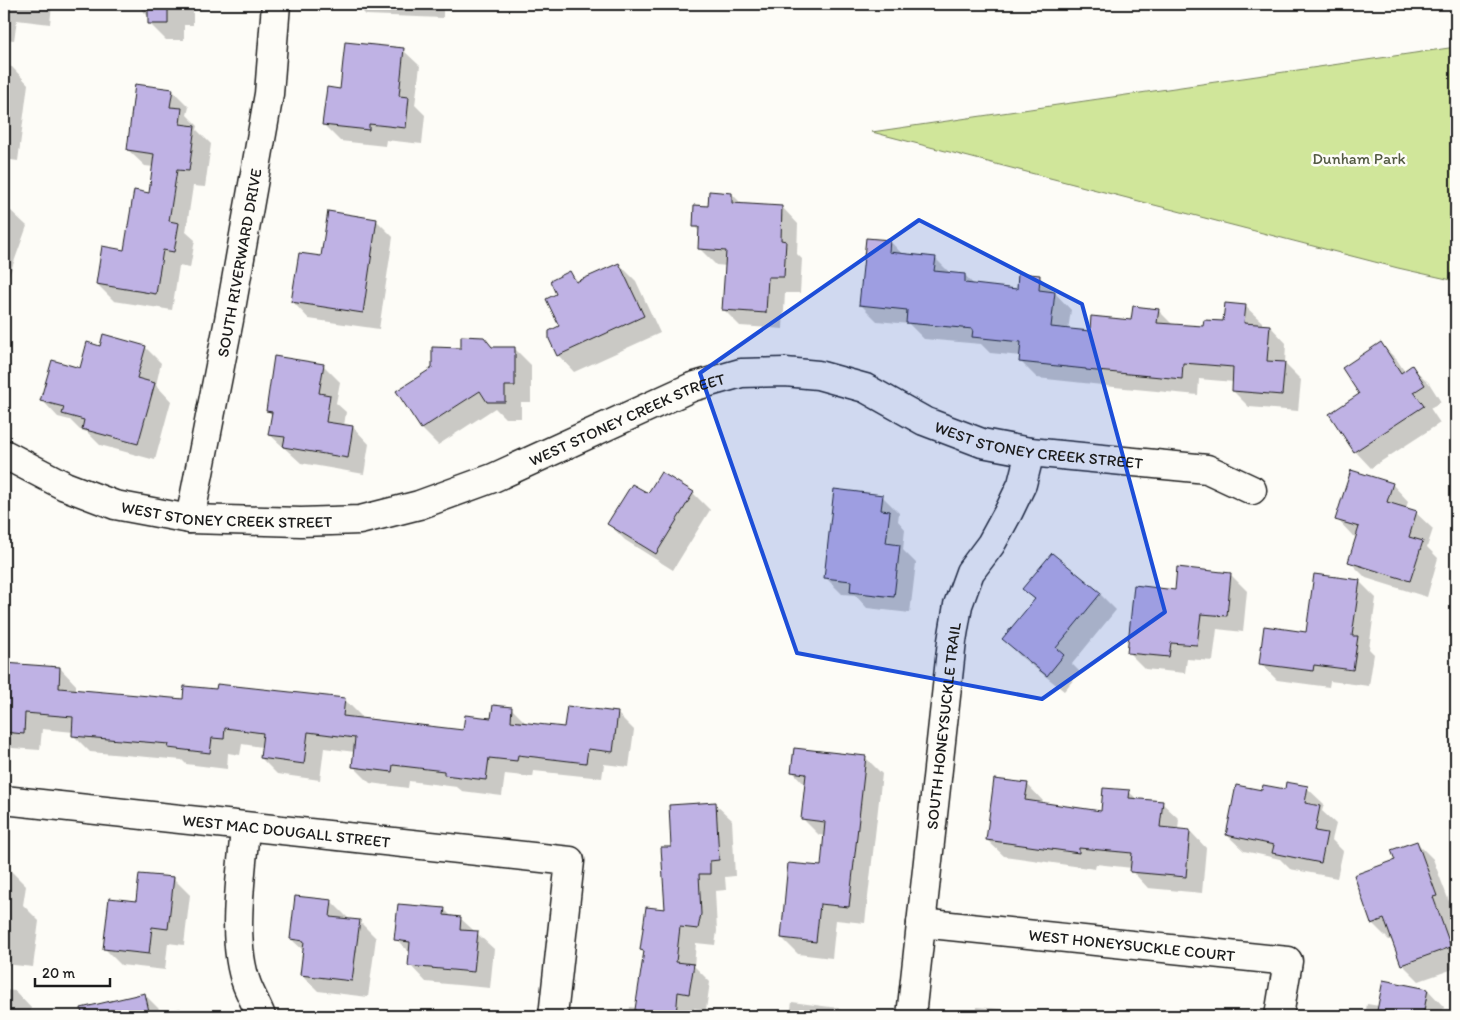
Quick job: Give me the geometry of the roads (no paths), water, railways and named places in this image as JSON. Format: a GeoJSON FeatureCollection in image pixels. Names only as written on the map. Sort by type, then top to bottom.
{"type":"FeatureCollection","features":[{"type":"Feature","properties":{"kind":"street","name":"SOUTH RIVERWARD DRIVE"},"geometry":{"type":"LineString","coordinates":[[190,519],[229,320],[269,94],[276,4]]}},
{"type":"Feature","properties":{"kind":"street","name":"WEST STONEY CREEK STREET"},"geometry":{"type":"LineString","coordinates":[[4,454],[65,486],[115,505],[190,519],[301,522],[360,520],[419,505],[494,478],[692,387],[741,373],[785,372],[818,375],[865,388],[924,421],[982,443],[1030,452],[1207,469],[1252,490]]}},
{"type":"Feature","properties":{"kind":"street","name":"SOUTH HONEYSUCKLE TRAIL"},"geometry":{"type":"LineString","coordinates":[[911,1016],[958,605],[970,572],[991,544],[1022,484],[1030,452]]}},
{"type":"Feature","properties":{"kind":"street","name":"WEST MAC DOUGALL STREET"},"geometry":{"type":"LineString","coordinates":[[4,800],[570,861],[553,1016]]}},
{"type":"Feature","properties":{"kind":"street"},"geometry":{"type":"LineString","coordinates":[[245,827],[238,926],[240,955],[246,984],[261,1016]]}},
{"type":"Feature","properties":{"kind":"street","name":"WEST HONEYSUCKLE COURT"},"geometry":{"type":"LineString","coordinates":[[921,923],[1288,961],[1279,1016]]}},
{"type":"Feature","properties":{"kind":"park label","name":"Dunham Park"},"geometry":{"type":"Point","coordinates":[1359,158]}}]}
